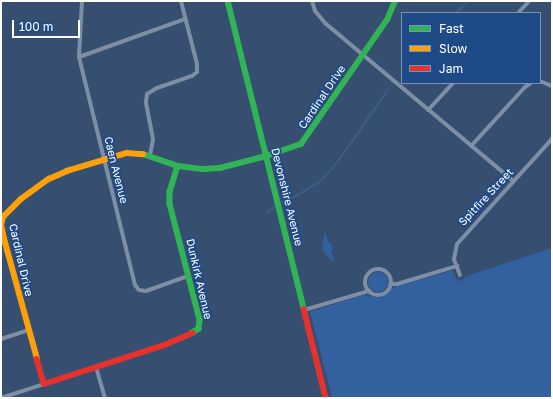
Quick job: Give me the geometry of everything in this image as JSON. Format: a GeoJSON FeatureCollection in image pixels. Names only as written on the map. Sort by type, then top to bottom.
{"type":"FeatureCollection","features":[{"type":"Feature","properties":{"kind":"street","name":"Caen Avenue"},"geometry":{"type":"LineString","coordinates":[[82,1],[79,57],[103,159],[137,288],[146,291],[188,276]]}},
{"type":"Feature","properties":{"kind":"street"},"geometry":{"type":"LineString","coordinates":[[150,155],[153,139],[146,102],[147,94],[157,88],[192,76],[196,72],[197,64],[181,1]]}},
{"type":"Feature","properties":{"kind":"street","name":"Devonshire Avenue"},"geometry":{"type":"LineString","coordinates":[[228,1],[326,398]]}},
{"type":"Feature","properties":{"kind":"street"},"geometry":{"type":"LineString","coordinates":[[312,1],[318,17],[513,181]]}},
{"type":"Feature","properties":{"kind":"street","name":"Cardinal Drive"},"geometry":{"type":"LineString","coordinates":[[44,384],[4,239],[2,221],[21,199],[49,179],[103,159],[133,152],[150,155],[178,166],[196,169],[212,169],[266,156],[296,146],[306,139],[387,20],[396,1]]}},
{"type":"Feature","properties":{"kind":"street"},"geometry":{"type":"LineString","coordinates":[[519,12],[529,1]]}},
{"type":"Feature","properties":{"kind":"street"},"geometry":{"type":"LineString","coordinates":[[79,57],[185,19]]}},
{"type":"Feature","properties":{"kind":"street"},"geometry":{"type":"LineString","coordinates":[[541,81],[552,86]]}},
{"type":"Feature","properties":{"kind":"street"},"geometry":{"type":"LineString","coordinates":[[428,110],[452,84]]}},
{"type":"Feature","properties":{"kind":"street"},"geometry":{"type":"LineString","coordinates":[[471,146],[525,87],[530,84]]}},
{"type":"Feature","properties":{"kind":"street","name":"Spitfire Street"},"geometry":{"type":"LineString","coordinates":[[460,275],[454,255],[457,244],[552,139]]}},
{"type":"Feature","properties":{"kind":"street","name":"Dunkirk Avenue"},"geometry":{"type":"LineString","coordinates":[[96,367],[162,346],[196,332],[199,329],[200,320],[170,201],[178,166]]}},
{"type":"Feature","properties":{"kind":"street"},"geometry":{"type":"LineString","coordinates":[[390,284],[397,284],[457,266]]}},
{"type":"Feature","properties":{"kind":"street"},"geometry":{"type":"LineString","coordinates":[[378,270],[389,276],[390,284],[384,294],[375,295],[369,291],[366,280],[370,272],[378,270]]}},
{"type":"Feature","properties":{"kind":"street"},"geometry":{"type":"LineString","coordinates":[[304,310],[369,291]]}},
{"type":"Feature","properties":{"kind":"street"},"geometry":{"type":"LineString","coordinates":[[1,340],[28,330]]}},
{"type":"Feature","properties":{"kind":"street"},"geometry":{"type":"LineString","coordinates":[[1,398],[96,367],[105,398]]}},
{"type":"Feature","properties":{"kind":"shaded area"},"geometry":{"type":"Polygon","coordinates":[[[325,232],[333,250],[331,250],[334,260],[332,261],[322,248],[325,232]]]}},
{"type":"Feature","properties":{"kind":"shaded area"},"geometry":{"type":"Polygon","coordinates":[[[552,248],[552,398],[332,398],[310,312],[364,295],[380,297],[395,287],[450,271],[453,271],[458,282],[467,276],[552,248]]]}},
{"type":"Feature","properties":{"kind":"shaded area"},"geometry":{"type":"Polygon","coordinates":[[[378,272],[385,275],[388,282],[385,289],[378,292],[371,289],[368,282],[371,275],[378,272]]]}},
{"type":"Feature","properties":{"kind":"waterway"},"geometry":{"type":"LineString","coordinates":[[457,12],[468,1]]}},
{"type":"Feature","properties":{"kind":"waterway"},"geometry":{"type":"LineString","coordinates":[[282,202],[293,198],[321,181],[339,160],[388,90]]}},
{"type":"Feature","properties":{"kind":"waterway"},"geometry":{"type":"LineString","coordinates":[[267,213],[275,207]]}},
{"type":"Feature","properties":{"kind":"traffic: fast"},"geometry":{"type":"LineString","coordinates":[[228,1],[304,309]]}},
{"type":"Feature","properties":{"kind":"traffic: fast"},"geometry":{"type":"LineString","coordinates":[[143,154],[178,166],[203,169],[220,168],[266,156],[301,144],[387,20],[395,1]]}},
{"type":"Feature","properties":{"kind":"traffic: fast"},"geometry":{"type":"LineString","coordinates":[[178,166],[170,192],[170,204],[200,320],[199,329],[192,333]]}},
{"type":"Feature","properties":{"kind":"traffic: slow"},"geometry":{"type":"LineString","coordinates":[[37,359],[4,239],[1,225],[3,217],[21,199],[49,179],[67,171],[127,153],[143,154]]}},
{"type":"Feature","properties":{"kind":"traffic: jam"},"geometry":{"type":"LineString","coordinates":[[304,309],[326,398]]}},
{"type":"Feature","properties":{"kind":"traffic: jam"},"geometry":{"type":"LineString","coordinates":[[37,359],[44,384],[162,346],[192,333]]}}]}
